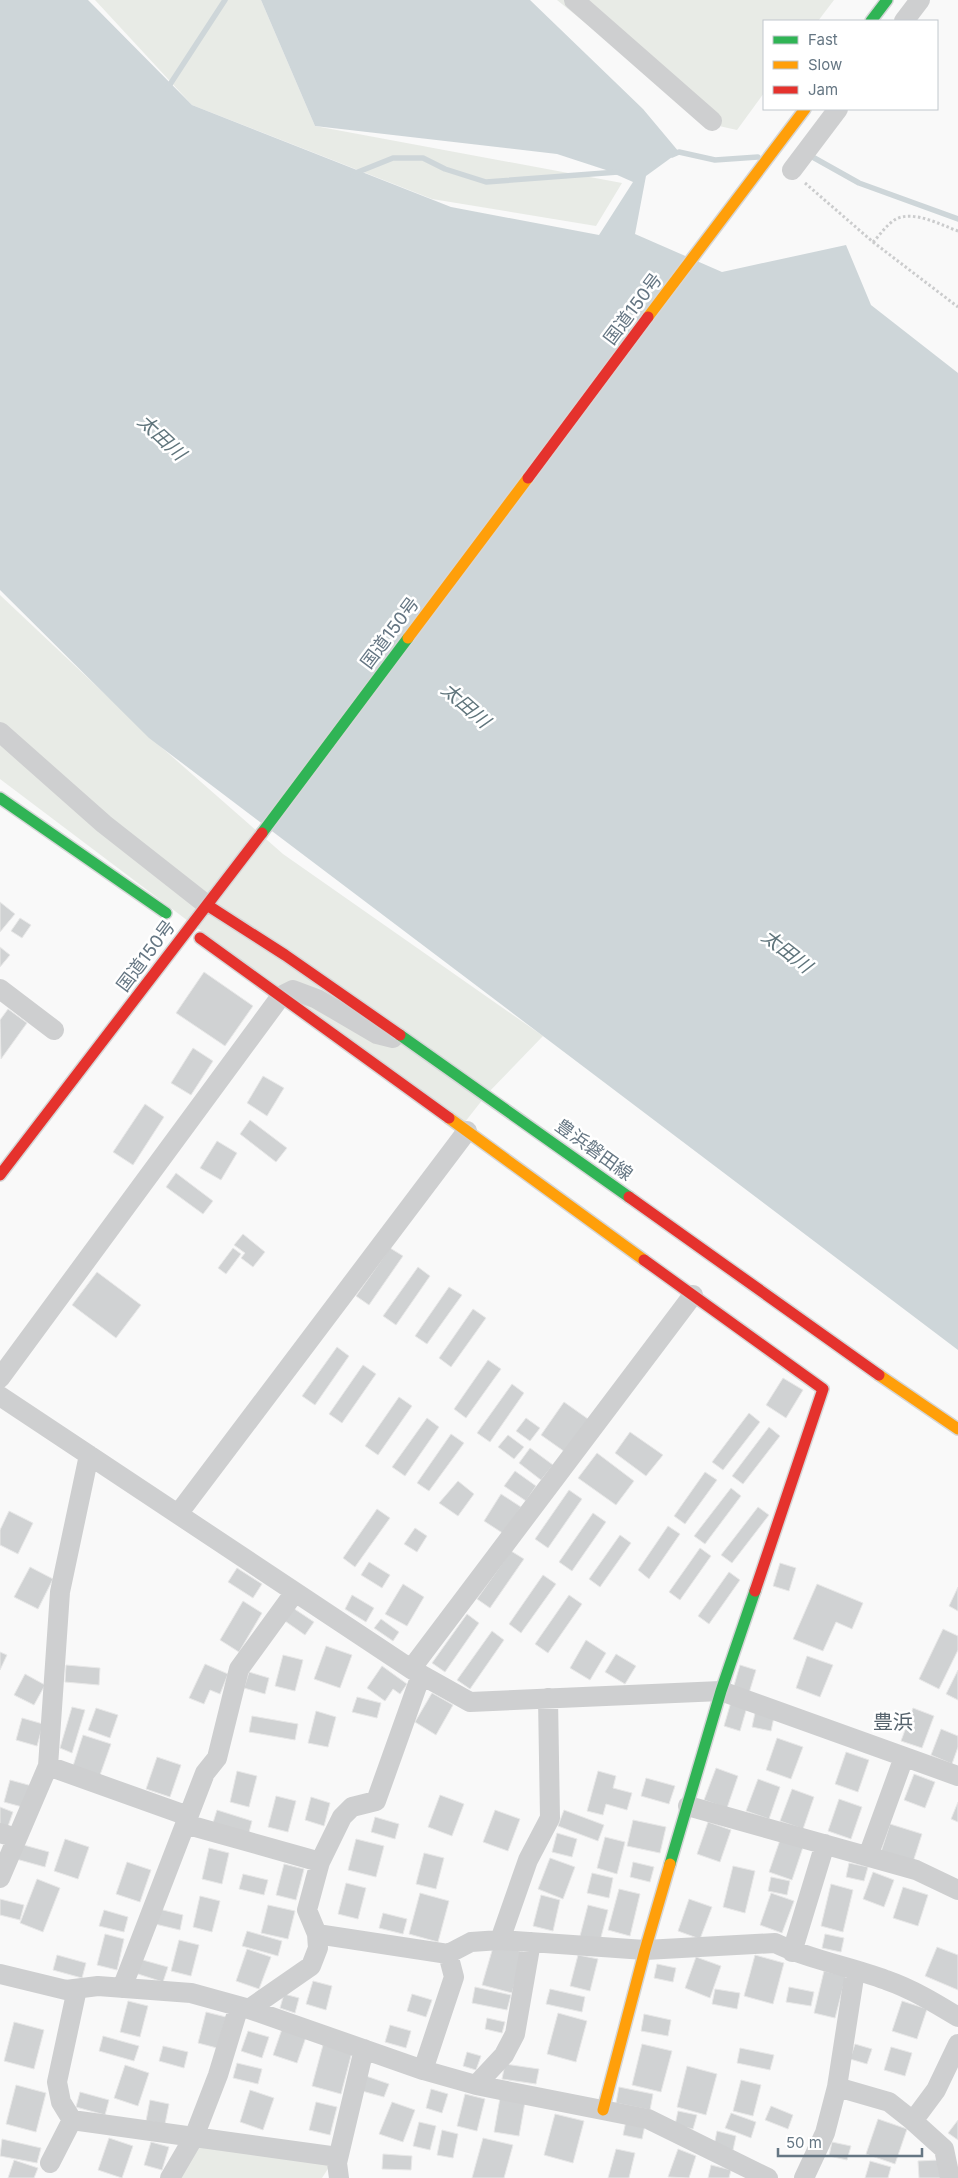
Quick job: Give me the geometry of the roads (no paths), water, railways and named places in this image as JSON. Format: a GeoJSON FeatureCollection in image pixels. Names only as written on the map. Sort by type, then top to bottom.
{"type":"FeatureCollection","features":[{"type":"Feature","properties":{"kind":"main road"},"geometry":{"type":"LineString","coordinates":[[872,20],[887,0]]}},
{"type":"Feature","properties":{"kind":"main road","name":"国道150号"},"geometry":{"type":"LineString","coordinates":[[0,1176],[210,901],[804,110]]}},
{"type":"Feature","properties":{"kind":"main road"},"geometry":{"type":"LineString","coordinates":[[0,798],[166,913]]}},
{"type":"Feature","properties":{"kind":"main road","name":"豊浜磐田線"},"geometry":{"type":"LineString","coordinates":[[210,901],[412,1042],[844,1352],[958,1429]]}},
{"type":"Feature","properties":{"kind":"main road"},"geometry":{"type":"LineString","coordinates":[[200,938],[823,1389],[721,1691],[645,1950],[603,2110]]}},
{"type":"Feature","properties":{"kind":"street"},"geometry":{"type":"LineString","coordinates":[[574,0],[712,121]]}},
{"type":"Feature","properties":{"kind":"street"},"geometry":{"type":"LineString","coordinates":[[905,20],[920,0]]}},
{"type":"Feature","properties":{"kind":"street"},"geometry":{"type":"LineString","coordinates":[[792,170],[837,110]]}},
{"type":"Feature","properties":{"kind":"street"},"geometry":{"type":"LineString","coordinates":[[0,732],[104,824],[210,901]]}},
{"type":"Feature","properties":{"kind":"street"},"geometry":{"type":"LineString","coordinates":[[0,989],[54,1030]]}},
{"type":"Feature","properties":{"kind":"street"},"geometry":{"type":"LineString","coordinates":[[0,1378],[281,996],[292,990],[301,993],[317,999],[377,1034],[412,1042]]}},
{"type":"Feature","properties":{"kind":"street"},"geometry":{"type":"LineString","coordinates":[[178,1514],[467,1131]]}},
{"type":"Feature","properties":{"kind":"street"},"geometry":{"type":"LineString","coordinates":[[170,2178],[194,2137],[244,2007],[311,1966],[318,1948],[317,1934],[307,1910],[320,1862],[342,1818],[347,1812],[352,1807],[376,1801],[416,1672],[693,1295]]}},
{"type":"Feature","properties":{"kind":"street"},"geometry":{"type":"LineString","coordinates":[[0,1396],[416,1672],[470,1702],[721,1691],[958,1776]]}},
{"type":"Feature","properties":{"kind":"street"},"geometry":{"type":"LineString","coordinates":[[0,1878],[8,1836],[48,1766],[60,1592],[89,1455]]}},
{"type":"Feature","properties":{"kind":"street"},"geometry":{"type":"LineString","coordinates":[[122,1988],[205,1773],[217,1758],[239,1669],[295,1592]]}},
{"type":"Feature","properties":{"kind":"street"},"geometry":{"type":"LineString","coordinates":[[500,1940],[528,1860],[550,1818],[548,1698]]}},
{"type":"Feature","properties":{"kind":"street"},"geometry":{"type":"LineString","coordinates":[[868,1856],[904,1757]]}},
{"type":"Feature","properties":{"kind":"street"},"geometry":{"type":"LineString","coordinates":[[48,1766],[186,1820],[320,1862]]}},
{"type":"Feature","properties":{"kind":"street"},"geometry":{"type":"LineString","coordinates":[[688,1806],[916,1870],[958,1890]]}},
{"type":"Feature","properties":{"kind":"street"},"geometry":{"type":"LineString","coordinates":[[792,1952],[824,1844]]}},
{"type":"Feature","properties":{"kind":"street"},"geometry":{"type":"LineString","coordinates":[[317,1934],[448,1954],[471,1942],[500,1940],[645,1950],[775,1944],[792,1952],[885,1979],[922,1995],[958,2017]]}},
{"type":"Feature","properties":{"kind":"street"},"geometry":{"type":"LineString","coordinates":[[476,2086],[504,2054],[515,2034],[531,1942]]}},
{"type":"Feature","properties":{"kind":"street"},"geometry":{"type":"LineString","coordinates":[[423,2070],[454,1977],[448,1954]]}},
{"type":"Feature","properties":{"kind":"street"},"geometry":{"type":"LineString","coordinates":[[804,2178],[825,2133],[837,2087],[855,1971]]}},
{"type":"Feature","properties":{"kind":"street"},"geometry":{"type":"LineString","coordinates":[[0,1974],[66,1990],[98,1986],[191,1993],[244,2007],[423,2070],[476,2086],[648,2119],[768,2178]]}},
{"type":"Feature","properties":{"kind":"street"},"geometry":{"type":"LineString","coordinates":[[72,2120],[61,2102],[57,2082],[77,1989]]}},
{"type":"Feature","properties":{"kind":"street"},"geometry":{"type":"LineString","coordinates":[[913,2121],[936,2090],[958,2044]]}},
{"type":"Feature","properties":{"kind":"street"},"geometry":{"type":"LineString","coordinates":[[339,2178],[338,2157],[364,2049]]}},
{"type":"Feature","properties":{"kind":"street"},"geometry":{"type":"LineString","coordinates":[[837,2087],[889,2102],[913,2121],[944,2150],[950,2178]]}},
{"type":"Feature","properties":{"kind":"street"},"geometry":{"type":"LineString","coordinates":[[72,2120],[338,2157]]}},
{"type":"Feature","properties":{"kind":"street"},"geometry":{"type":"LineString","coordinates":[[50,2163],[72,2120]]}},
{"type":"Feature","properties":{"kind":"water","name":"太田川"},"geometry":{"type":"Polygon","coordinates":[[[0,0],[88,0],[192,105],[451,207],[599,235],[633,182],[606,170],[557,154],[315,126],[261,0],[530,0],[643,109],[679,152],[646,176],[635,234],[722,272],[846,245],[871,305],[958,373],[958,1350],[149,738],[0,590],[0,0]]]}},
{"type":"Feature","properties":{"kind":"waterway"},"geometry":{"type":"LineString","coordinates":[[167,89],[225,0]]}},
{"type":"Feature","properties":{"kind":"waterway"},"geometry":{"type":"LineString","coordinates":[[672,155],[679,152],[715,160],[758,157]]}},
{"type":"Feature","properties":{"kind":"waterway"},"geometry":{"type":"LineString","coordinates":[[809,155],[859,183],[958,219]]}},
{"type":"Feature","properties":{"kind":"waterway"},"geometry":{"type":"LineString","coordinates":[[353,174],[393,158],[423,158],[445,169],[486,182],[618,172]]}},
{"type":"Feature","properties":{"kind":"district","name":"豊浜"},"geometry":{"type":"Point","coordinates":[893,1722]}}]}
